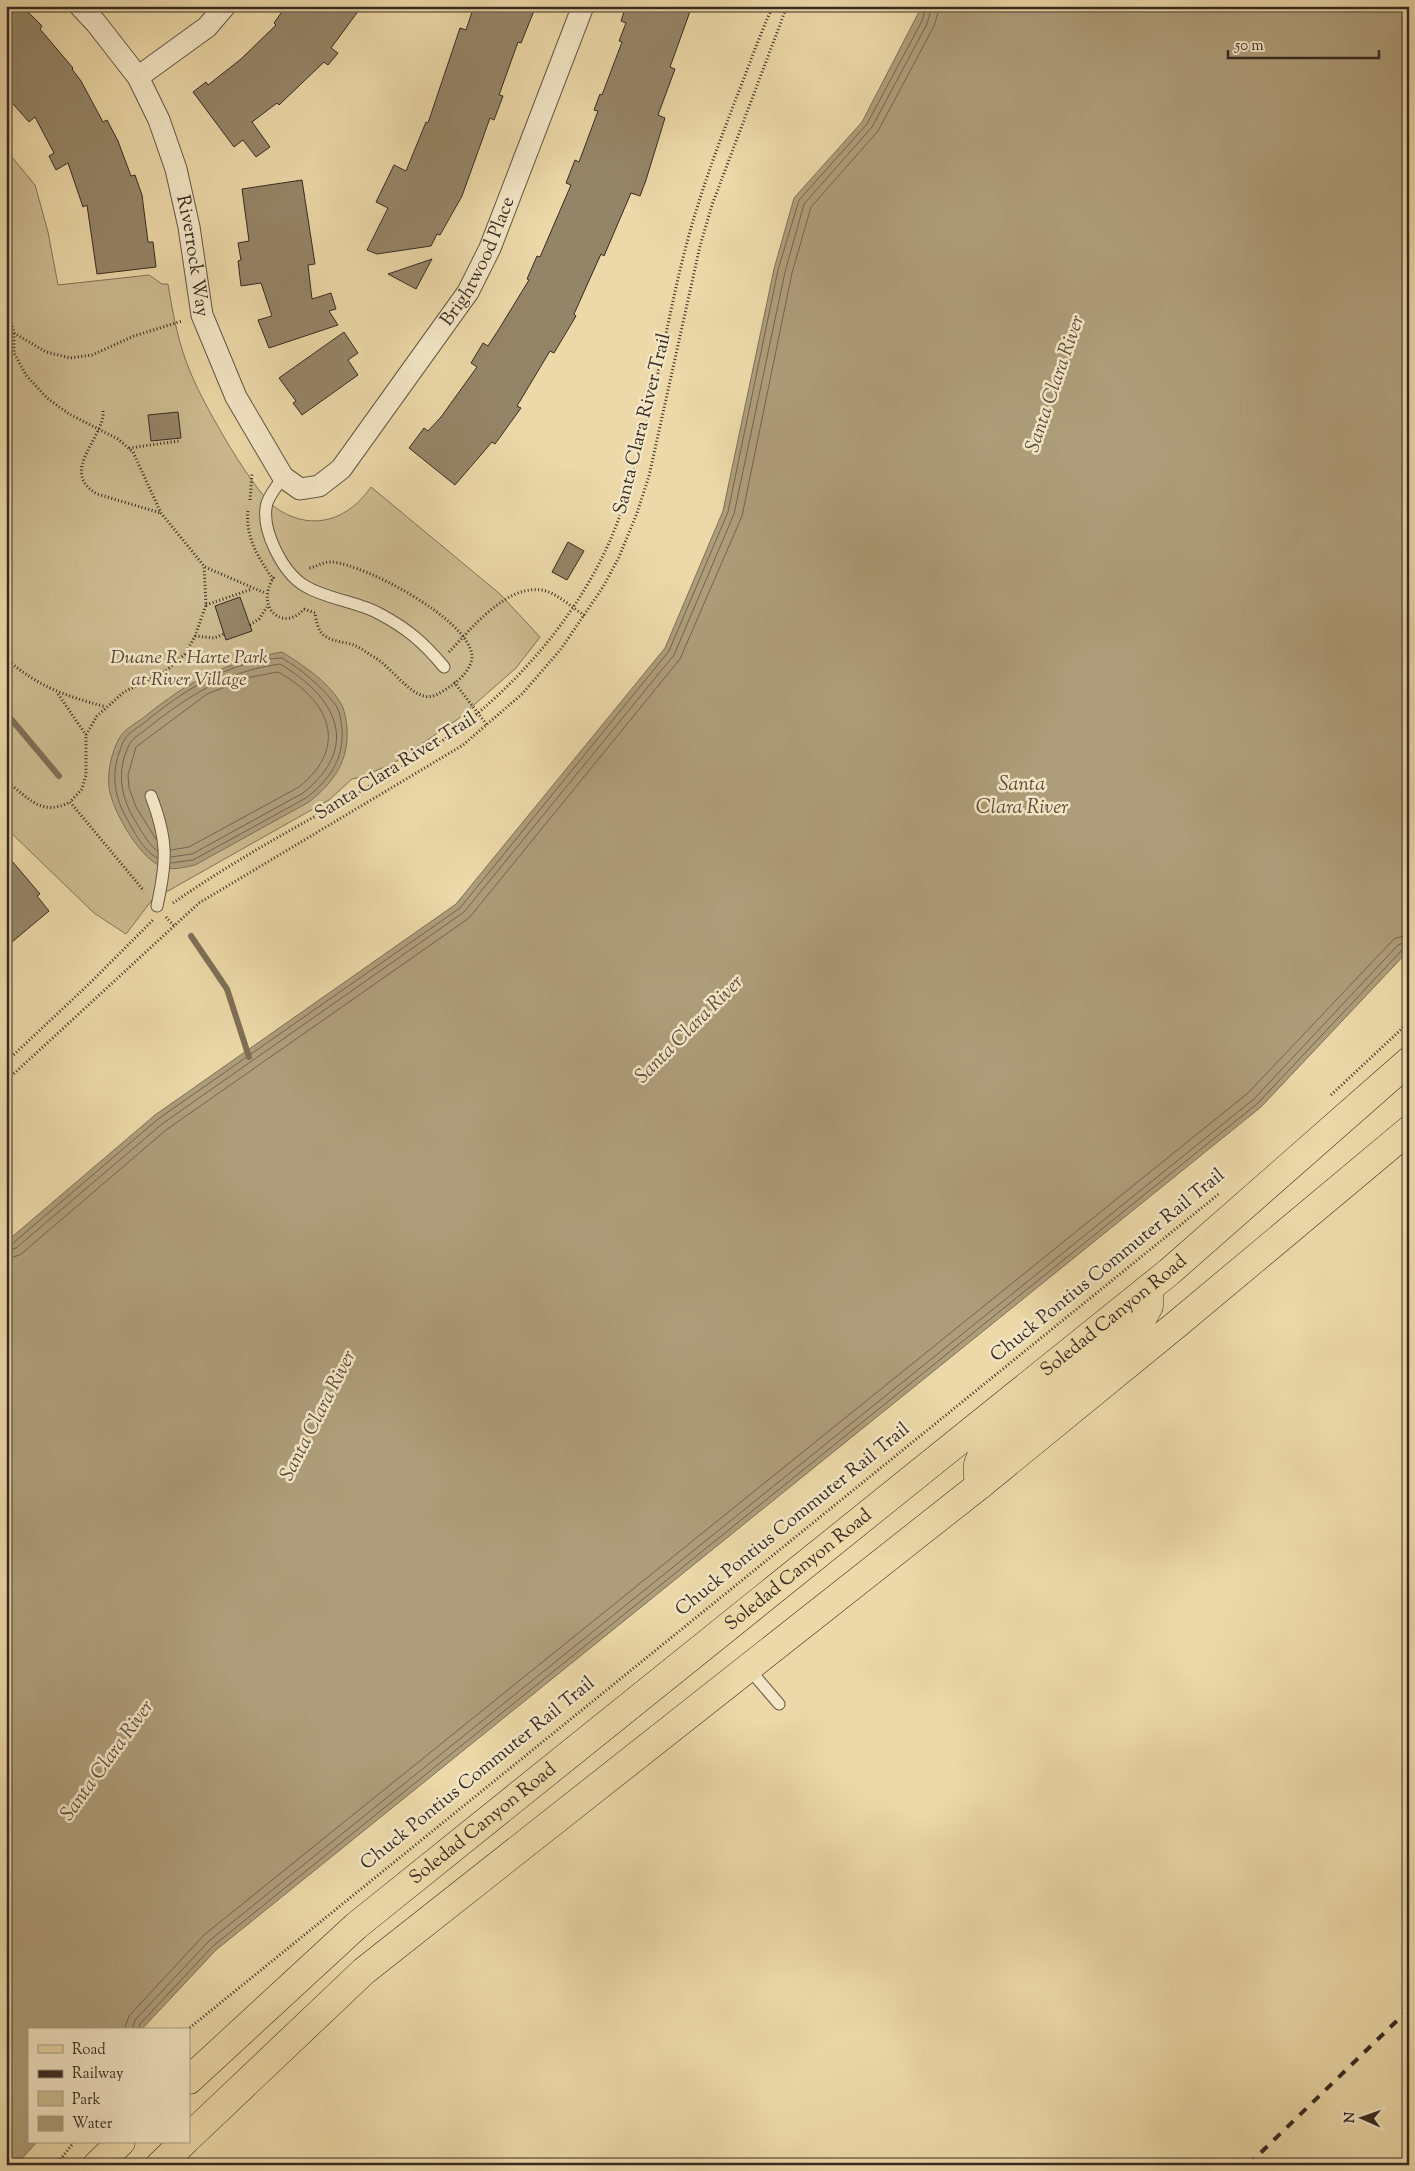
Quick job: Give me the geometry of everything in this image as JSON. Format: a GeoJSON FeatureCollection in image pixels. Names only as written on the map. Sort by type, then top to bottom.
{"type":"FeatureCollection","features":[{"type":"Feature","properties":{"kind":"main road","name":"Soledad Canyon Road"},"geometry":{"type":"LineString","coordinates":[[194,2075],[356,1926],[1149,1288],[1409,1062]]}},
{"type":"Feature","properties":{"kind":"main road"},"geometry":{"type":"LineString","coordinates":[[190,2136],[364,1972],[980,1485],[1185,1318],[1409,1130]]}},
{"type":"Feature","properties":{"kind":"main road"},"geometry":{"type":"LineString","coordinates":[[980,1485],[976,1472],[979,1459],[987,1447],[1140,1321],[1149,1306],[1149,1288]]}},
{"type":"Feature","properties":{"kind":"main road"},"geometry":{"type":"LineString","coordinates":[[194,2075],[223,2104]]}},
{"type":"Feature","properties":{"kind":"main road"},"geometry":{"type":"LineString","coordinates":[[97,2165],[119,2144]]}},
{"type":"Feature","properties":{"kind":"main road"},"geometry":{"type":"LineString","coordinates":[[160,2165],[182,2144]]}},
{"type":"Feature","properties":{"kind":"street","name":"Riverrock Way"},"geometry":{"type":"LineString","coordinates":[[80,6],[96,22],[138,77],[159,120],[176,169],[189,227],[202,315],[236,396],[283,477]]}},
{"type":"Feature","properties":{"kind":"street"},"geometry":{"type":"LineString","coordinates":[[138,77],[207,27],[225,6]]}},
{"type":"Feature","properties":{"kind":"street","name":"Brightwood Place"},"geometry":{"type":"LineString","coordinates":[[283,477],[300,488],[319,486],[341,469],[468,292],[490,248],[583,6]]}},
{"type":"Feature","properties":{"kind":"lane"},"geometry":{"type":"LineString","coordinates":[[283,477],[267,503],[268,525],[274,549],[292,577],[306,587],[379,613],[424,642],[444,667]]}},
{"type":"Feature","properties":{"kind":"lane"},"geometry":{"type":"LineString","coordinates":[[151,796],[164,835],[165,857],[159,908]]}},
{"type":"Feature","properties":{"kind":"lane"},"geometry":{"type":"LineString","coordinates":[[749,1669],[779,1704]]}},
{"type":"Feature","properties":{"kind":"path"},"geometry":{"type":"LineString","coordinates":[[6,1062],[90,983],[159,908],[238,860],[407,764],[478,713],[522,672],[548,641],[600,562],[616,526],[633,477],[684,254],[699,200],[773,6]]}},
{"type":"Feature","properties":{"kind":"path","name":"Santa Clara River Trail"},"geometry":{"type":"LineString","coordinates":[[6,1081],[174,926],[216,892],[388,792],[464,744],[522,694],[542,672],[585,616],[619,557],[637,513],[649,476],[700,246],[725,167],[787,6]]}},
{"type":"Feature","properties":{"kind":"path"},"geometry":{"type":"LineString","coordinates":[[6,306],[14,333],[14,353],[26,375],[46,398],[69,414],[118,439],[129,448],[140,463],[161,512],[204,566],[265,594]]}},
{"type":"Feature","properties":{"kind":"path"},"geometry":{"type":"LineString","coordinates":[[14,333],[46,352],[70,358],[92,355],[134,336],[202,315]]}},
{"type":"Feature","properties":{"kind":"path"},"geometry":{"type":"LineString","coordinates":[[103,411],[102,426],[98,430],[82,463],[83,478],[90,490],[97,494],[161,512]]}},
{"type":"Feature","properties":{"kind":"path"},"geometry":{"type":"LineString","coordinates":[[129,448],[179,441]]}},
{"type":"Feature","properties":{"kind":"path"},"geometry":{"type":"LineString","coordinates":[[86,735],[106,706],[124,692],[166,671],[185,654],[195,636],[206,605],[204,566]]}},
{"type":"Feature","properties":{"kind":"path"},"geometry":{"type":"LineString","coordinates":[[273,579],[265,594],[267,607],[276,616],[287,619],[298,615],[308,605]]}},
{"type":"Feature","properties":{"kind":"path"},"geometry":{"type":"LineString","coordinates":[[206,605],[253,589]]}},
{"type":"Feature","properties":{"kind":"path"},"geometry":{"type":"LineString","coordinates":[[487,725],[444,667],[447,654],[504,599],[523,590],[547,591],[585,616]]}},
{"type":"Feature","properties":{"kind":"path"},"geometry":{"type":"LineString","coordinates":[[250,625],[259,619],[267,607]]}},
{"type":"Feature","properties":{"kind":"path"},"geometry":{"type":"LineString","coordinates":[[195,636],[214,638],[224,634]]}},
{"type":"Feature","properties":{"kind":"path"},"geometry":{"type":"LineString","coordinates":[[6,659],[26,676],[58,693],[106,706]]}},
{"type":"Feature","properties":{"kind":"path"},"geometry":{"type":"LineString","coordinates":[[6,781],[44,808],[59,807],[70,802],[82,789],[86,775],[86,735],[58,693]]}},
{"type":"Feature","properties":{"kind":"path"},"geometry":{"type":"LineString","coordinates":[[70,802],[174,926]]}},
{"type":"Feature","properties":{"kind":"path"},"geometry":{"type":"LineString","coordinates":[[1325,1101],[1409,1022]]}},
{"type":"Feature","properties":{"kind":"path","name":"Chuck Pontius Commuter Rail Trail"},"geometry":{"type":"LineString","coordinates":[[189,2028],[1223,1190]]}},
{"type":"Feature","properties":{"kind":"path"},"geometry":{"type":"LineString","coordinates":[[56,2165],[72,2144]]}},
{"type":"Feature","properties":{"kind":"green space","name":"Duane R. Harte Park at River Village"},"geometry":{"type":"Polygon","coordinates":[[[6,150],[35,185],[48,232],[58,285],[149,275],[162,284],[168,284],[180,342],[187,365],[198,390],[231,449],[269,501],[279,510],[292,517],[318,521],[330,519],[352,507],[371,487],[500,594],[540,637],[516,668],[458,719],[394,763],[352,779],[329,800],[152,900],[126,934],[94,913],[6,828],[6,150]]]}},
{"type":"Feature","properties":{"kind":"water","name":"Santa Clara River"},"geometry":{"type":"Polygon","coordinates":[[[922,6],[1409,6],[1409,950],[1261,1107],[216,1950],[143,2028],[28,2028],[28,2144],[35,2144],[16,2165],[6,2165],[6,1242],[155,1115],[456,904],[665,648],[723,511],[774,269],[794,198],[862,122],[922,6]]]}},
{"type":"Feature","properties":{"kind":"water"},"geometry":{"type":"Polygon","coordinates":[[[282,652],[321,680],[335,694],[342,705],[347,728],[347,740],[338,770],[326,787],[309,802],[195,865],[172,869],[156,864],[147,857],[131,836],[113,803],[110,793],[110,764],[120,737],[130,727],[192,683],[224,668],[261,656],[282,652]]]}},
{"type":"Feature","properties":{"kind":"building"},"geometry":{"type":"Polygon","coordinates":[[[6,6],[22,6],[42,26],[40,29],[73,68],[103,122],[107,120],[118,141],[131,176],[135,175],[142,195],[148,242],[153,242],[156,267],[97,274],[87,205],[83,207],[68,163],[56,170],[49,156],[54,153],[35,117],[29,122],[6,96],[6,6]]]}},
{"type":"Feature","properties":{"kind":"building"},"geometry":{"type":"Polygon","coordinates":[[[286,6],[362,6],[331,48],[338,53],[328,65],[324,62],[279,105],[277,103],[252,122],[270,147],[256,157],[243,140],[234,147],[193,92],[206,82],[208,85],[241,59],[276,25],[274,23],[286,6]]]}},
{"type":"Feature","properties":{"kind":"building"},"geometry":{"type":"Polygon","coordinates":[[[474,6],[536,6],[521,43],[518,42],[499,95],[503,96],[494,120],[490,118],[462,196],[440,235],[437,234],[431,246],[377,254],[367,250],[388,208],[376,202],[394,165],[406,171],[426,122],[428,123],[460,28],[466,30],[474,6]]]}},
{"type":"Feature","properties":{"kind":"building"},"geometry":{"type":"Polygon","coordinates":[[[626,6],[692,6],[670,67],[675,69],[658,115],[665,118],[646,180],[640,196],[631,193],[604,256],[601,254],[574,314],[576,316],[554,353],[550,351],[517,406],[521,408],[495,444],[492,442],[455,485],[409,448],[424,428],[428,431],[441,417],[477,367],[471,363],[483,343],[488,346],[529,280],[527,279],[537,256],[540,257],[571,185],[566,183],[575,160],[579,162],[598,111],[594,110],[600,94],[602,95],[622,42],[619,41],[626,23],[621,21],[626,6]]]}},
{"type":"Feature","properties":{"kind":"building"},"geometry":{"type":"Polygon","coordinates":[[[302,180],[315,264],[308,265],[312,299],[331,293],[336,309],[329,311],[338,325],[269,348],[258,320],[272,316],[261,283],[241,286],[238,261],[241,260],[238,243],[249,241],[242,189],[302,180]]]}},
{"type":"Feature","properties":{"kind":"building"},"geometry":{"type":"Polygon","coordinates":[[[432,259],[416,289],[388,274],[432,259]]]}},
{"type":"Feature","properties":{"kind":"building"},"geometry":{"type":"Polygon","coordinates":[[[344,332],[358,353],[348,360],[358,375],[302,415],[293,403],[296,401],[279,378],[344,332]]]}},
{"type":"Feature","properties":{"kind":"building"},"geometry":{"type":"Polygon","coordinates":[[[178,412],[181,438],[151,441],[148,415],[178,412]]]}},
{"type":"Feature","properties":{"kind":"building"},"geometry":{"type":"Polygon","coordinates":[[[568,542],[584,551],[567,580],[552,572],[568,542]]]}},
{"type":"Feature","properties":{"kind":"building"},"geometry":{"type":"Polygon","coordinates":[[[240,597],[252,631],[226,640],[215,606],[240,597]]]}},
{"type":"Feature","properties":{"kind":"building"},"geometry":{"type":"Polygon","coordinates":[[[6,854],[40,894],[37,896],[49,911],[6,947],[6,854]]]}},
{"type":"Feature","properties":{"kind":"waterway"},"geometry":{"type":"LineString","coordinates":[[6,713],[59,776]]}},
{"type":"Feature","properties":{"kind":"waterway"},"geometry":{"type":"LineString","coordinates":[[191,936],[227,989],[249,1057]]}},
{"type":"Feature","properties":{"kind":"railway"},"geometry":{"type":"LineString","coordinates":[[1248,2165],[1409,2009]]}}]}
